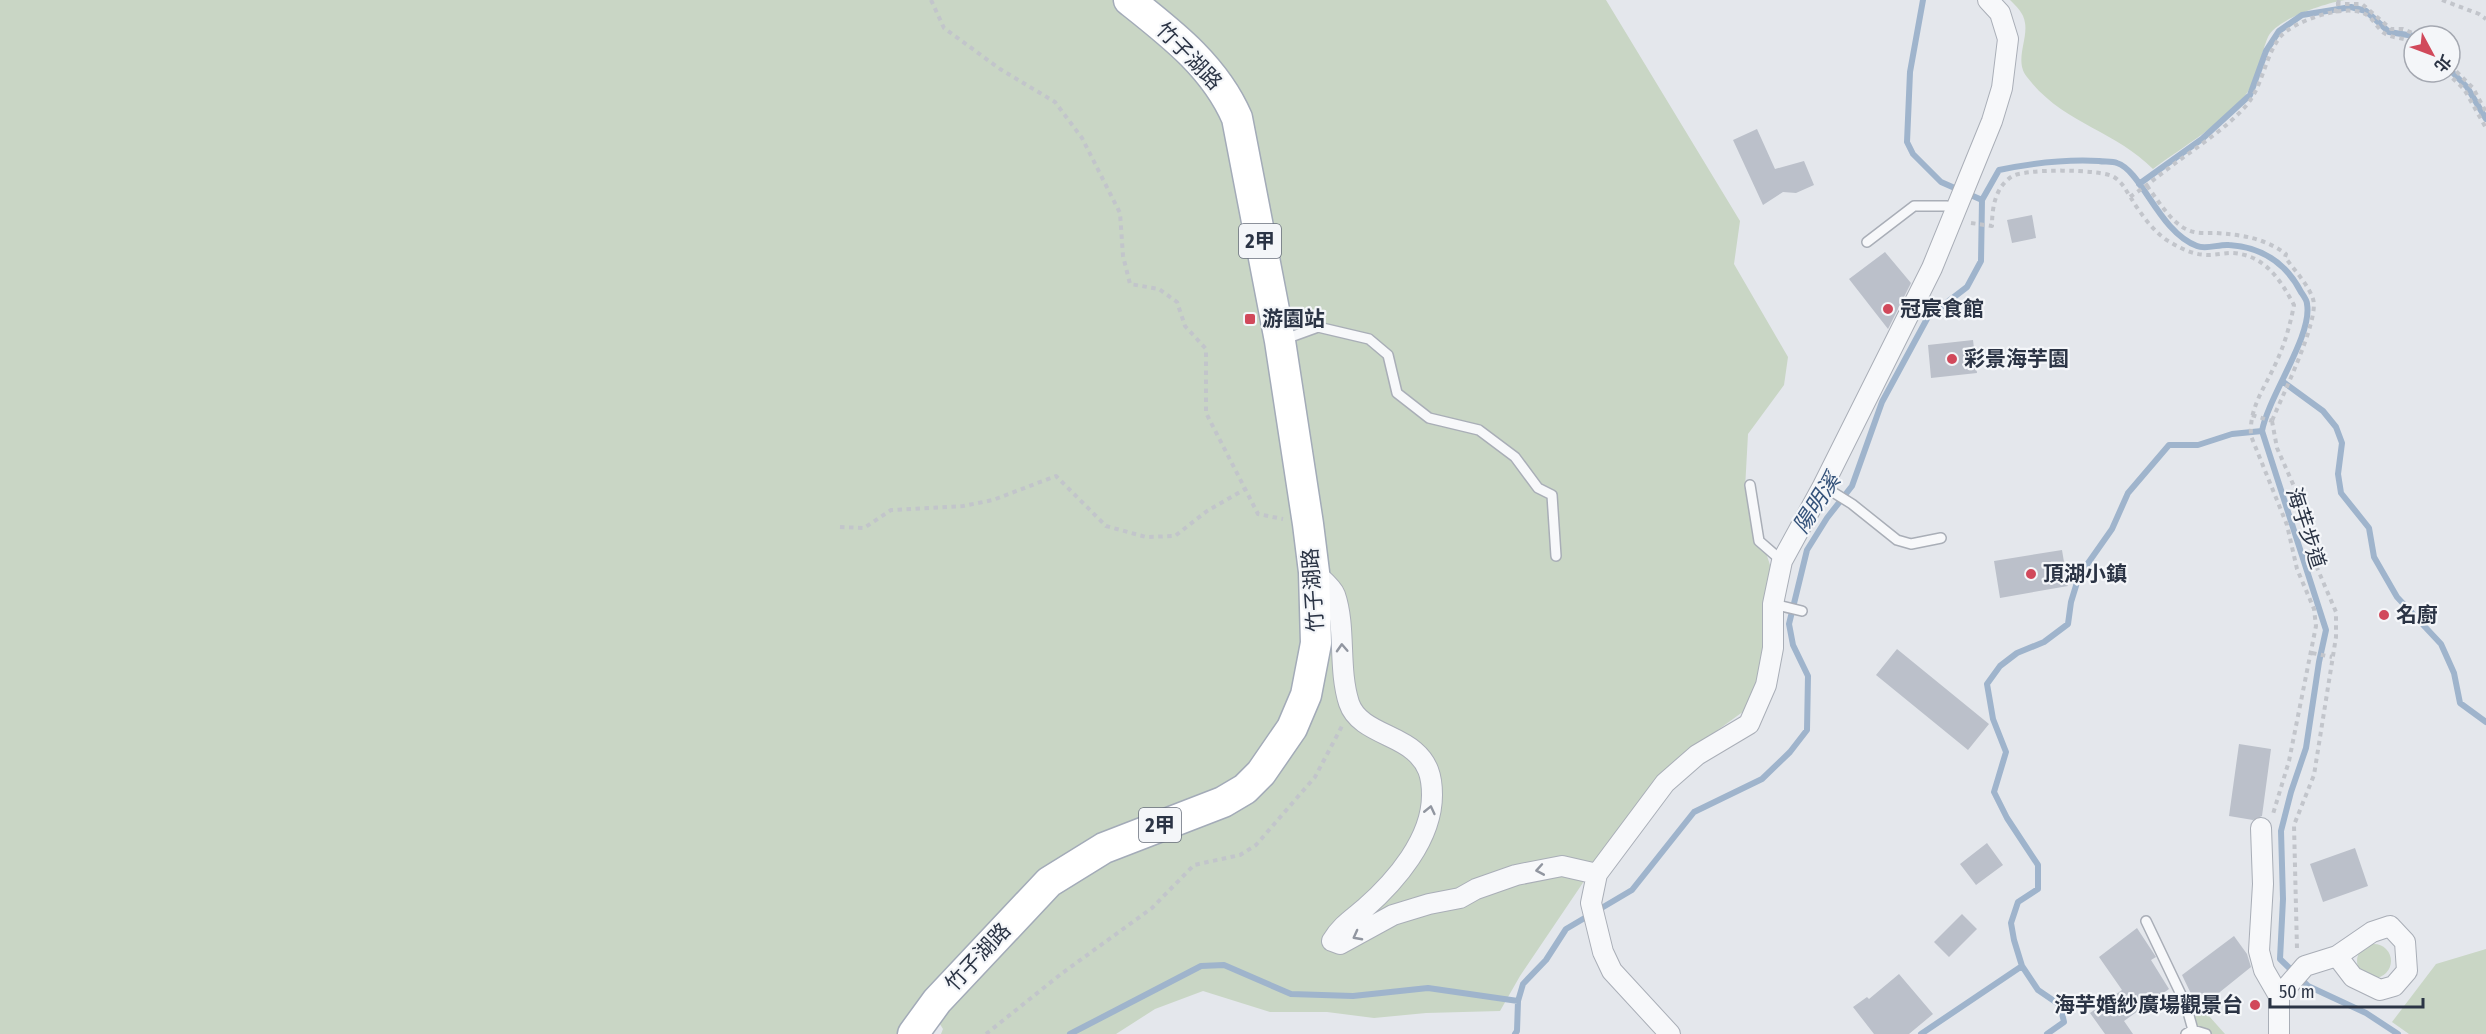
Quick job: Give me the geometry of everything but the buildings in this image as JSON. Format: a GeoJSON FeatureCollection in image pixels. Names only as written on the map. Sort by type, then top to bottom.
{"type":"FeatureCollection","features":[{"type":"Feature","properties":{"kind":"main road","name":"竹子湖路"},"geometry":{"type":"LineString","coordinates":[[913,1034],[937,1001],[1049,882],[1104,848],[1223,802],[1245,789],[1261,773],[1292,728],[1306,695],[1316,643],[1314,572],[1280,341],[1237,118],[1229,98],[1201,62],[1166,29],[1129,0]]}},
{"type":"Feature","properties":{"kind":"street"},"geometry":{"type":"LineString","coordinates":[[1670,1034],[1612,971],[1604,952],[1591,903],[1597,874],[1665,783],[1697,754],[1749,724],[1768,676],[1773,648],[1773,604],[1782,561],[1828,489],[1932,268],[1992,121],[2001,88],[2008,39],[2000,13],[1988,0]]}},
{"type":"Feature","properties":{"kind":"street"},"geometry":{"type":"LineString","coordinates":[[1314,572],[1335,593],[1341,637],[1343,677],[1350,706],[1362,721],[1407,744],[1424,760],[1432,780],[1432,807],[1418,846],[1392,880],[1366,908],[1338,931],[1332,941],[1340,944],[1394,915],[1429,904],[1460,898],[1476,889],[1516,875],[1562,866],[1597,874]]}},
{"type":"Feature","properties":{"kind":"street"},"geometry":{"type":"LineString","coordinates":[[2267,824],[2259,951],[2264,970],[2282,991]]}},
{"type":"Feature","properties":{"kind":"street"},"geometry":{"type":"LineString","coordinates":[[2279,1034],[2282,991],[2303,968],[2337,956]]}},
{"type":"Feature","properties":{"kind":"lane"},"geometry":{"type":"LineString","coordinates":[[1867,242],[1914,206],[1947,206],[1960,198]]}},
{"type":"Feature","properties":{"kind":"lane"},"geometry":{"type":"LineString","coordinates":[[1280,341],[1318,327],[1369,339],[1388,355],[1397,393],[1429,418],[1479,430],[1515,457],[1538,488],[1552,495],[1556,556]]}},
{"type":"Feature","properties":{"kind":"lane"},"geometry":{"type":"LineString","coordinates":[[1750,485],[1759,541],[1782,561]]}},
{"type":"Feature","properties":{"kind":"lane"},"geometry":{"type":"LineString","coordinates":[[1828,489],[1852,504],[1897,540],[1911,544],[1941,538]]}},
{"type":"Feature","properties":{"kind":"lane"},"geometry":{"type":"LineString","coordinates":[[1773,604],[1802,611]]}},
{"type":"Feature","properties":{"kind":"lane"},"geometry":{"type":"LineString","coordinates":[[2146,921],[2186,1005],[2189,1032],[2206,1034]]}},
{"type":"Feature","properties":{"kind":"path"},"geometry":{"type":"LineString","coordinates":[[931,0],[944,28],[1000,69],[1055,102],[1082,138],[1120,213],[1124,256],[1130,284],[1160,289],[1177,302],[1185,326],[1206,350],[1206,413],[1258,514],[1308,524]]}},
{"type":"Feature","properties":{"kind":"path"},"geometry":{"type":"LineString","coordinates":[[2442,0],[2479,14],[2486,19]]}},
{"type":"Feature","properties":{"kind":"path"},"geometry":{"type":"LineString","coordinates":[[2335,13],[2338,2],[2362,4],[2391,29],[2402,29]]}},
{"type":"Feature","properties":{"kind":"path"},"geometry":{"type":"LineString","coordinates":[[2130,197],[2205,142],[2245,108],[2255,94],[2265,64],[2281,36],[2299,21],[2350,11],[2365,14],[2386,35],[2402,37]]}},
{"type":"Feature","properties":{"kind":"path"},"geometry":{"type":"LineString","coordinates":[[2462,77],[2473,88],[2486,112]]}},
{"type":"Feature","properties":{"kind":"path"},"geometry":{"type":"LineString","coordinates":[[2459,84],[2464,89],[2486,128]]}},
{"type":"Feature","properties":{"kind":"path"},"geometry":{"type":"LineString","coordinates":[[1974,225],[1992,226],[1992,207],[2001,186],[2012,175],[2027,172],[2099,171],[2112,175],[2123,183],[2130,197],[2165,240],[2186,251],[2208,255],[2231,253],[2252,256],[2269,268],[2282,283],[2294,305],[2275,364],[2260,392],[2251,425],[2252,436],[2287,525],[2297,569],[2314,609],[2316,626],[2289,761],[2267,824]]}},
{"type":"Feature","properties":{"kind":"path"},"geometry":{"type":"LineString","coordinates":[[2147,186],[2172,219],[2187,230],[2239,234],[2263,240],[2286,254],[2285,257],[2314,301],[2309,329],[2272,421],[2252,415]]}},
{"type":"Feature","properties":{"kind":"path","name":"海芋步道"},"geometry":{"type":"LineString","coordinates":[[2272,421],[2277,448],[2305,511],[2312,556],[2336,612],[2336,638],[2314,775],[2294,825],[2297,897],[2296,946],[2303,968]]}},
{"type":"Feature","properties":{"kind":"path"},"geometry":{"type":"LineString","coordinates":[[840,527],[864,528],[891,510],[963,506],[993,500],[1056,476],[1106,526],[1146,537],[1175,536],[1207,511],[1245,489]]}},
{"type":"Feature","properties":{"kind":"path"},"geometry":{"type":"LineString","coordinates":[[2312,653],[2332,657]]}},
{"type":"Feature","properties":{"kind":"path"},"geometry":{"type":"LineString","coordinates":[[986,1034],[1061,974],[1152,908],[1194,865],[1240,855],[1256,845],[1315,777],[1339,735],[1350,706]]}},
{"type":"Feature","properties":{"kind":"green space"},"geometry":{"type":"Polygon","coordinates":[[[0,0],[1606,0],[1740,221],[1734,264],[1788,357],[1784,385],[1748,434],[1745,489],[1771,568],[1763,644],[1756,683],[1744,711],[1693,748],[1599,859],[1520,976],[1500,1011],[1426,1013],[1374,1018],[1327,1012],[1270,1012],[1203,991],[1155,1009],[1116,1034],[941,1034],[943,1029],[938,1021],[902,1034],[0,1034],[0,0]]]}},
{"type":"Feature","properties":{"kind":"green space"},"geometry":{"type":"Polygon","coordinates":[[[2010,0],[2345,0],[2302,13],[2273,30],[2268,37],[2247,93],[2216,124],[2153,169],[2122,145],[2057,106],[2027,77],[2023,71],[2021,57],[2025,30],[2024,19],[2010,0]]]}},
{"type":"Feature","properties":{"kind":"green space"},"geometry":{"type":"Polygon","coordinates":[[[2374,944],[2386,949],[2391,961],[2386,973],[2374,978],[2362,973],[2357,961],[2362,949],[2374,944]]]}},
{"type":"Feature","properties":{"kind":"green space"},"geometry":{"type":"Polygon","coordinates":[[[2486,949],[2486,1034],[2409,1034],[2392,1022],[2436,964],[2486,949]]]}},
{"type":"Feature","properties":{"kind":"green space"},"geometry":{"type":"Polygon","coordinates":[[[2201,1007],[2225,1034],[2184,1034],[2201,1007]]]}},
{"type":"Feature","properties":{"kind":"waterway","name":"陽明溪"},"geometry":{"type":"LineString","coordinates":[[1515,1034],[1518,1001],[1523,984],[1546,960],[1566,929],[1632,890],[1694,812],[1762,779],[1790,752],[1807,730],[1808,676],[1793,645],[1789,624],[1807,550],[1827,518],[1852,486],[1882,402],[1928,317],[1967,287],[1981,261],[1982,200],[1941,182],[1913,154],[1907,142],[1910,72],[1923,0]]}},
{"type":"Feature","properties":{"kind":"waterway"},"geometry":{"type":"LineString","coordinates":[[2139,184],[2202,139],[2250,95],[2266,51],[2279,31],[2302,15],[2351,7],[2366,11],[2389,32],[2402,34]]}},
{"type":"Feature","properties":{"kind":"waterway"},"geometry":{"type":"LineString","coordinates":[[2462,82],[2486,119]]}},
{"type":"Feature","properties":{"kind":"waterway"},"geometry":{"type":"LineString","coordinates":[[1982,200],[1999,170],[2061,161],[2115,162],[2135,177],[2162,216],[2184,239],[2201,247],[2241,246],[2262,253],[2288,273],[2306,299],[2307,317],[2303,332],[2272,401],[2262,431],[2326,630],[2306,748],[2281,831],[2283,899],[2280,959],[2308,986],[2366,1013],[2398,1034]]}},
{"type":"Feature","properties":{"kind":"waterway"},"geometry":{"type":"LineString","coordinates":[[2282,381],[2323,411],[2336,427],[2342,443],[2338,474],[2341,493],[2369,528],[2374,557],[2397,597],[2441,644],[2454,673],[2460,703],[2486,722]]}},
{"type":"Feature","properties":{"kind":"waterway"},"geometry":{"type":"LineString","coordinates":[[2047,1034],[2064,1022],[2060,1005],[2038,990],[2022,966],[2011,923],[2018,902],[2038,889],[2038,865],[2007,818],[1994,792],[2006,752],[1993,719],[1987,684],[2000,666],[2017,653],[2044,642],[2068,624],[2071,602],[2079,576],[2112,529],[2128,493],[2169,445],[2198,445],[2232,434],[2262,431]]}},
{"type":"Feature","properties":{"kind":"waterway"},"geometry":{"type":"LineString","coordinates":[[1070,1034],[1201,966],[1224,965],[1291,994],[1353,996],[1428,988],[1518,1001]]}},
{"type":"Feature","properties":{"kind":"waterway"},"geometry":{"type":"LineString","coordinates":[[1921,1034],[2022,966]]}},
{"type":"Feature","properties":{"kind":"place","name":"冠宸食館"},"geometry":{"type":"Point","coordinates":[1888,309]}},
{"type":"Feature","properties":{"kind":"place","name":"游園站"},"geometry":{"type":"Point","coordinates":[1250,319]}},
{"type":"Feature","properties":{"kind":"place","name":"彩景海芋園"},"geometry":{"type":"Point","coordinates":[1952,359]}},
{"type":"Feature","properties":{"kind":"place","name":"頂湖小鎮"},"geometry":{"type":"Point","coordinates":[2031,574]}},
{"type":"Feature","properties":{"kind":"place","name":"名廚"},"geometry":{"type":"Point","coordinates":[2384,615]}},
{"type":"Feature","properties":{"kind":"place","name":"海芋婚紗廣場觀景台"},"geometry":{"type":"Point","coordinates":[2255,1005]}}]}
